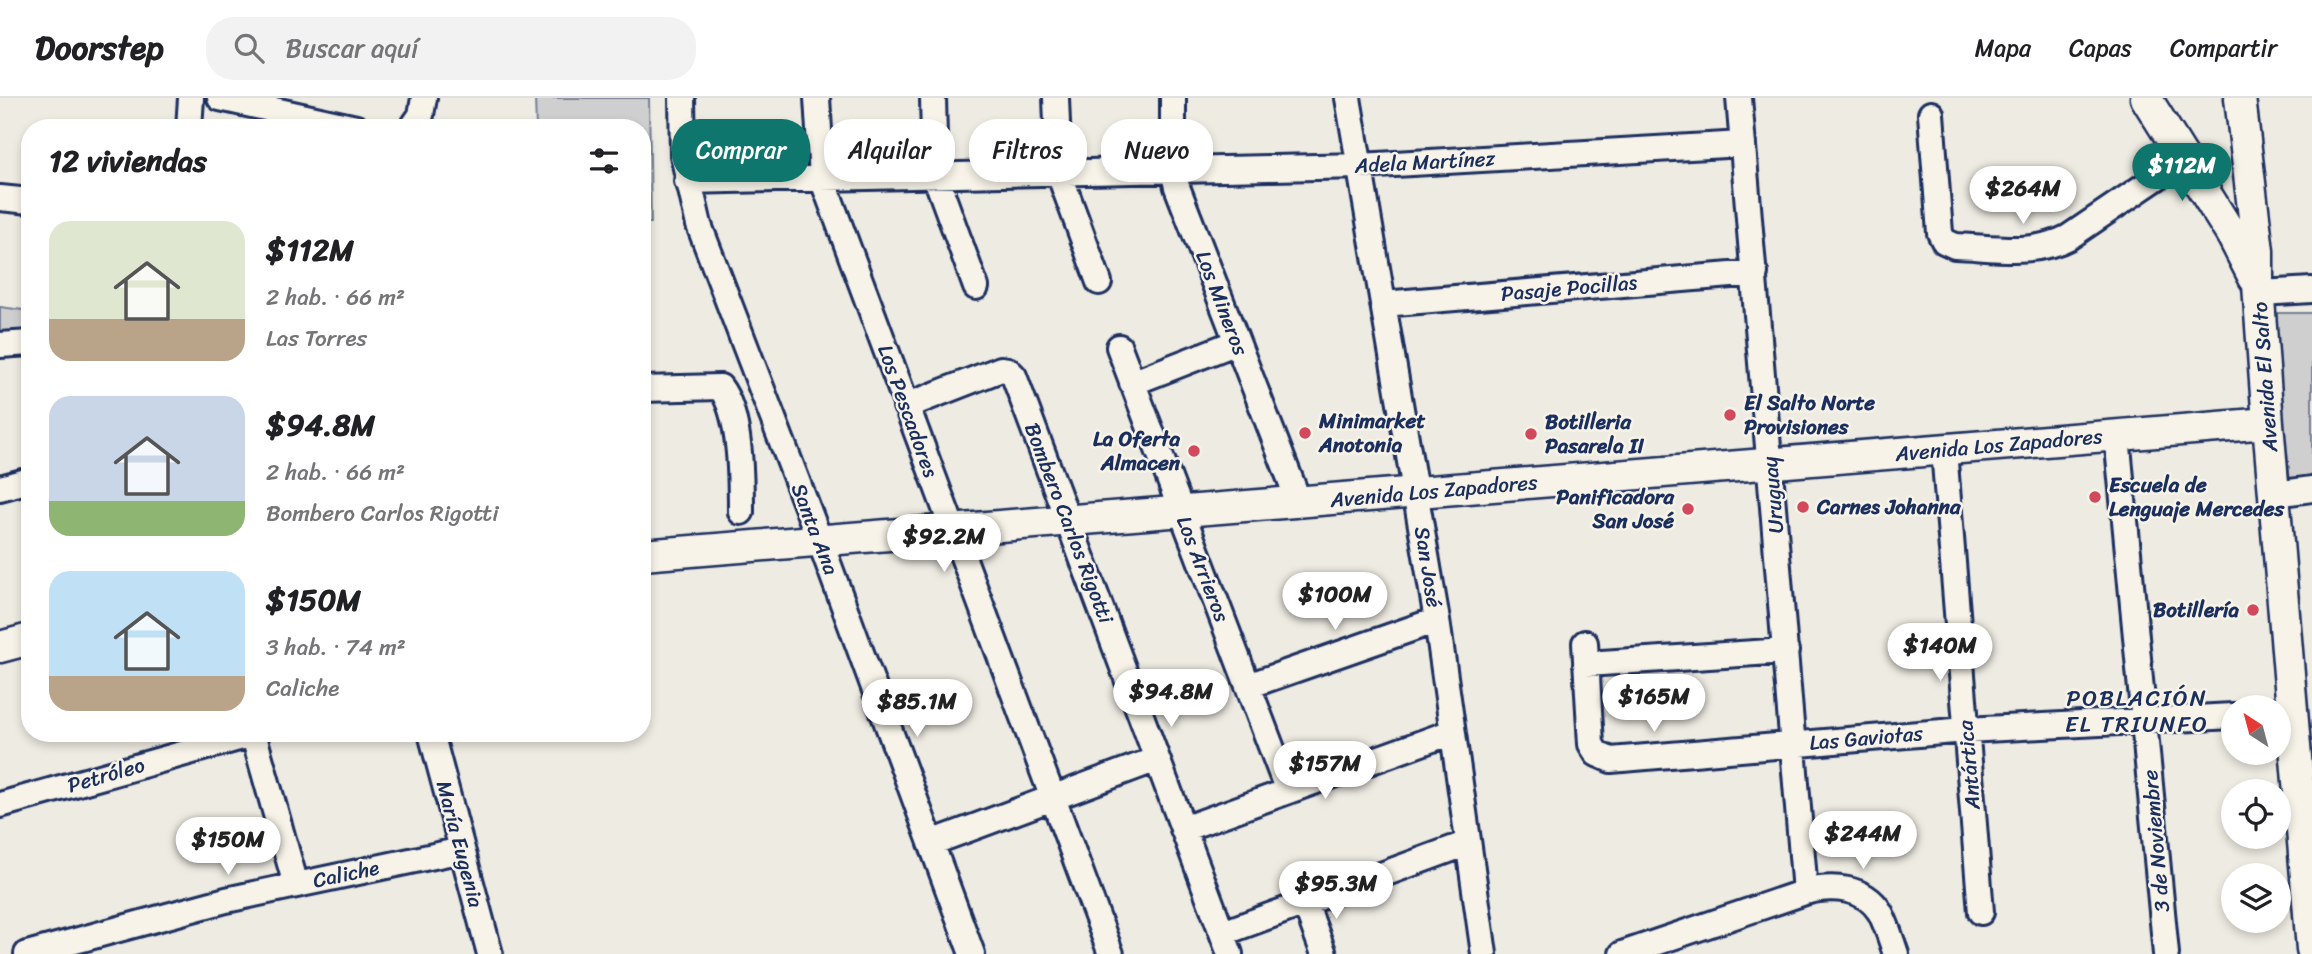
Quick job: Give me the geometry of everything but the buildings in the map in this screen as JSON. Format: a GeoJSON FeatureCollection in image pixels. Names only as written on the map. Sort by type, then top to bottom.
{"type":"FeatureCollection","features":[{"type":"Feature","properties":{"kind":"main road"},"geometry":{"type":"LineString","coordinates":[[2146,98],[2233,237],[2258,289]]}},
{"type":"Feature","properties":{"kind":"main road","name":"Avenida El Salto"},"geometry":{"type":"LineString","coordinates":[[2239,98],[2258,251],[2258,289],[2275,494],[2285,695]]}},
{"type":"Feature","properties":{"kind":"main road","name":"Avenida Los Zapadores"},"geometry":{"type":"LineString","coordinates":[[651,554],[2268,423]]}},
{"type":"Feature","properties":{"kind":"main road"},"geometry":{"type":"LineString","coordinates":[[0,647],[21,641]]}},
{"type":"Feature","properties":{"kind":"main road","name":"Avenida El Salto"},"geometry":{"type":"LineString","coordinates":[[2291,759],[2312,949]]}},
{"type":"Feature","properties":{"kind":"street"},"geometry":{"type":"LineString","coordinates":[[190,119],[191,98]]}},
{"type":"Feature","properties":{"kind":"street"},"geometry":{"type":"LineString","coordinates":[[220,98],[324,119]]}},
{"type":"Feature","properties":{"kind":"street"},"geometry":{"type":"LineString","coordinates":[[418,119],[424,98]]}},
{"type":"Feature","properties":{"kind":"street","name":"Santa Ana"},"geometry":{"type":"LineString","coordinates":[[681,119],[682,98]]}},
{"type":"Feature","properties":{"kind":"street","name":"Los Pescadores"},"geometry":{"type":"LineString","coordinates":[[817,98],[822,178],[1111,954]]}},
{"type":"Feature","properties":{"kind":"street"},"geometry":{"type":"LineString","coordinates":[[933,98],[934,119]]}},
{"type":"Feature","properties":{"kind":"street"},"geometry":{"type":"LineString","coordinates":[[1056,98],[1057,119]]}},
{"type":"Feature","properties":{"kind":"street","name":"Los Mineros"},"geometry":{"type":"LineString","coordinates":[[1172,98],[1172,119]]}},
{"type":"Feature","properties":{"kind":"street","name":"San José"},"geometry":{"type":"LineString","coordinates":[[1348,98],[1437,621],[1484,954]]}},
{"type":"Feature","properties":{"kind":"street","name":"Uruguay"},"geometry":{"type":"LineString","coordinates":[[1740,98],[1805,892]]}},
{"type":"Feature","properties":{"kind":"street"},"geometry":{"type":"LineString","coordinates":[[1931,114],[1940,233],[1944,241],[1955,246],[2030,249],[2054,244],[2069,237],[2184,159]]}},
{"type":"Feature","properties":{"kind":"street","name":"Adela Martínez"},"geometry":{"type":"LineString","coordinates":[[1213,169],[1360,166],[1743,144]]}},
{"type":"Feature","properties":{"kind":"street","name":"Adela Martínez"},"geometry":{"type":"LineString","coordinates":[[810,178],[822,178]]}},
{"type":"Feature","properties":{"kind":"street","name":"Santa Ana"},"geometry":{"type":"LineString","coordinates":[[687,182],[703,236],[820,541],[972,954]]}},
{"type":"Feature","properties":{"kind":"street"},"geometry":{"type":"LineString","coordinates":[[937,182],[976,287]]}},
{"type":"Feature","properties":{"kind":"street"},"geometry":{"type":"LineString","coordinates":[[1062,182],[1099,282]]}},
{"type":"Feature","properties":{"kind":"street","name":"Los Mineros"},"geometry":{"type":"LineString","coordinates":[[1176,182],[1299,502]]}},
{"type":"Feature","properties":{"kind":"street"},"geometry":{"type":"LineString","coordinates":[[0,198],[21,200]]}},
{"type":"Feature","properties":{"kind":"street","name":"Pasaje Pocillas"},"geometry":{"type":"LineString","coordinates":[[1383,304],[1755,273]]}},
{"type":"Feature","properties":{"kind":"street"},"geometry":{"type":"LineString","coordinates":[[2258,289],[2312,290]]}},
{"type":"Feature","properties":{"kind":"street"},"geometry":{"type":"LineString","coordinates":[[1132,383],[1237,342]]}},
{"type":"Feature","properties":{"kind":"street"},"geometry":{"type":"LineString","coordinates":[[0,345],[21,344]]}},
{"type":"Feature","properties":{"kind":"street","name":"Los Arrieros"},"geometry":{"type":"LineString","coordinates":[[1119,346],[1287,791]]}},
{"type":"Feature","properties":{"kind":"street","name":"Bombero Carlos Rigotti"},"geometry":{"type":"LineString","coordinates":[[906,406],[1001,369],[1009,370],[1014,376],[1226,944]]}},
{"type":"Feature","properties":{"kind":"street"},"geometry":{"type":"LineString","coordinates":[[651,389],[720,387],[728,397],[741,459],[741,512]]}},
{"type":"Feature","properties":{"kind":"street","name":"3 de Noviembre"},"geometry":{"type":"LineString","coordinates":[[2117,436],[2166,954]]}},
{"type":"Feature","properties":{"kind":"street","name":"Antártica"},"geometry":{"type":"LineString","coordinates":[[1944,450],[1981,912]]}},
{"type":"Feature","properties":{"kind":"street"},"geometry":{"type":"LineString","coordinates":[[0,488],[21,482]]}},
{"type":"Feature","properties":{"kind":"street"},"geometry":{"type":"LineString","coordinates":[[2275,494],[2312,489]]}},
{"type":"Feature","properties":{"kind":"street"},"geometry":{"type":"LineString","coordinates":[[1248,686],[1437,621]]}},
{"type":"Feature","properties":{"kind":"street","name":"Las Gaviotas"},"geometry":{"type":"LineString","coordinates":[[1786,651],[1585,653],[1591,744],[1597,754],[1611,760],[1966,730],[2221,716]]}},
{"type":"Feature","properties":{"kind":"street"},"geometry":{"type":"LineString","coordinates":[[1183,829],[1452,732]]}},
{"type":"Feature","properties":{"kind":"street","name":"Petróleo"},"geometry":{"type":"LineString","coordinates":[[0,805],[224,742]]}},
{"type":"Feature","properties":{"kind":"street"},"geometry":{"type":"LineString","coordinates":[[255,742],[296,885]]}},
{"type":"Feature","properties":{"kind":"street","name":"María Eugenia"},"geometry":{"type":"LineString","coordinates":[[433,742],[490,954]]}},
{"type":"Feature","properties":{"kind":"street"},"geometry":{"type":"LineString","coordinates":[[932,844],[1157,759]]}},
{"type":"Feature","properties":{"kind":"street"},"geometry":{"type":"LineString","coordinates":[[1226,944],[1305,903],[1468,843]]}},
{"type":"Feature","properties":{"kind":"street","name":"Caliche"},"geometry":{"type":"LineString","coordinates":[[27,954],[183,911],[462,850]]}},
{"type":"Feature","properties":{"kind":"street"},"geometry":{"type":"LineString","coordinates":[[1622,954],[1805,892],[1836,887],[1854,891],[1870,901],[1882,915],[1896,954]]}},
{"type":"Feature","properties":{"kind":"street"},"geometry":{"type":"LineString","coordinates":[[1305,903],[1324,954]]}},
{"type":"Feature","properties":{"kind":"shaded area"},"geometry":{"type":"Polygon","coordinates":[[[535,98],[649,98],[649,119],[536,119],[535,98]]]}},
{"type":"Feature","properties":{"kind":"shaded area"},"geometry":{"type":"Polygon","coordinates":[[[0,307],[21,310],[21,336],[0,337],[0,307]]]}},
{"type":"Feature","properties":{"kind":"shaded area"},"geometry":{"type":"Polygon","coordinates":[[[2271,313],[2312,313],[2312,483],[2290,481],[2271,313]]]}},
{"type":"Feature","properties":{"kind":"place","name":"El Salto Norte Provisiones"},"geometry":{"type":"Point","coordinates":[1730,415]}},
{"type":"Feature","properties":{"kind":"place","name":"Minimarket Anotonia"},"geometry":{"type":"Point","coordinates":[1305,433]}},
{"type":"Feature","properties":{"kind":"place","name":"Botilleria Pasarela II"},"geometry":{"type":"Point","coordinates":[1531,434]}},
{"type":"Feature","properties":{"kind":"place","name":"La Oferta Almacen"},"geometry":{"type":"Point","coordinates":[1194,451]}},
{"type":"Feature","properties":{"kind":"place","name":"Escuela de Lenguaje Mercedes"},"geometry":{"type":"Point","coordinates":[2095,497]}},
{"type":"Feature","properties":{"kind":"place","name":"Carnes Johanna"},"geometry":{"type":"Point","coordinates":[1803,507]}},
{"type":"Feature","properties":{"kind":"place","name":"Panificadora San José"},"geometry":{"type":"Point","coordinates":[1688,509]}},
{"type":"Feature","properties":{"kind":"place","name":"Botillería"},"geometry":{"type":"Point","coordinates":[2253,610]}},
{"type":"Feature","properties":{"kind":"district","name":"POBLACIÓN EL TRIUNFO"},"geometry":{"type":"Point","coordinates":[2137,711]}}]}
